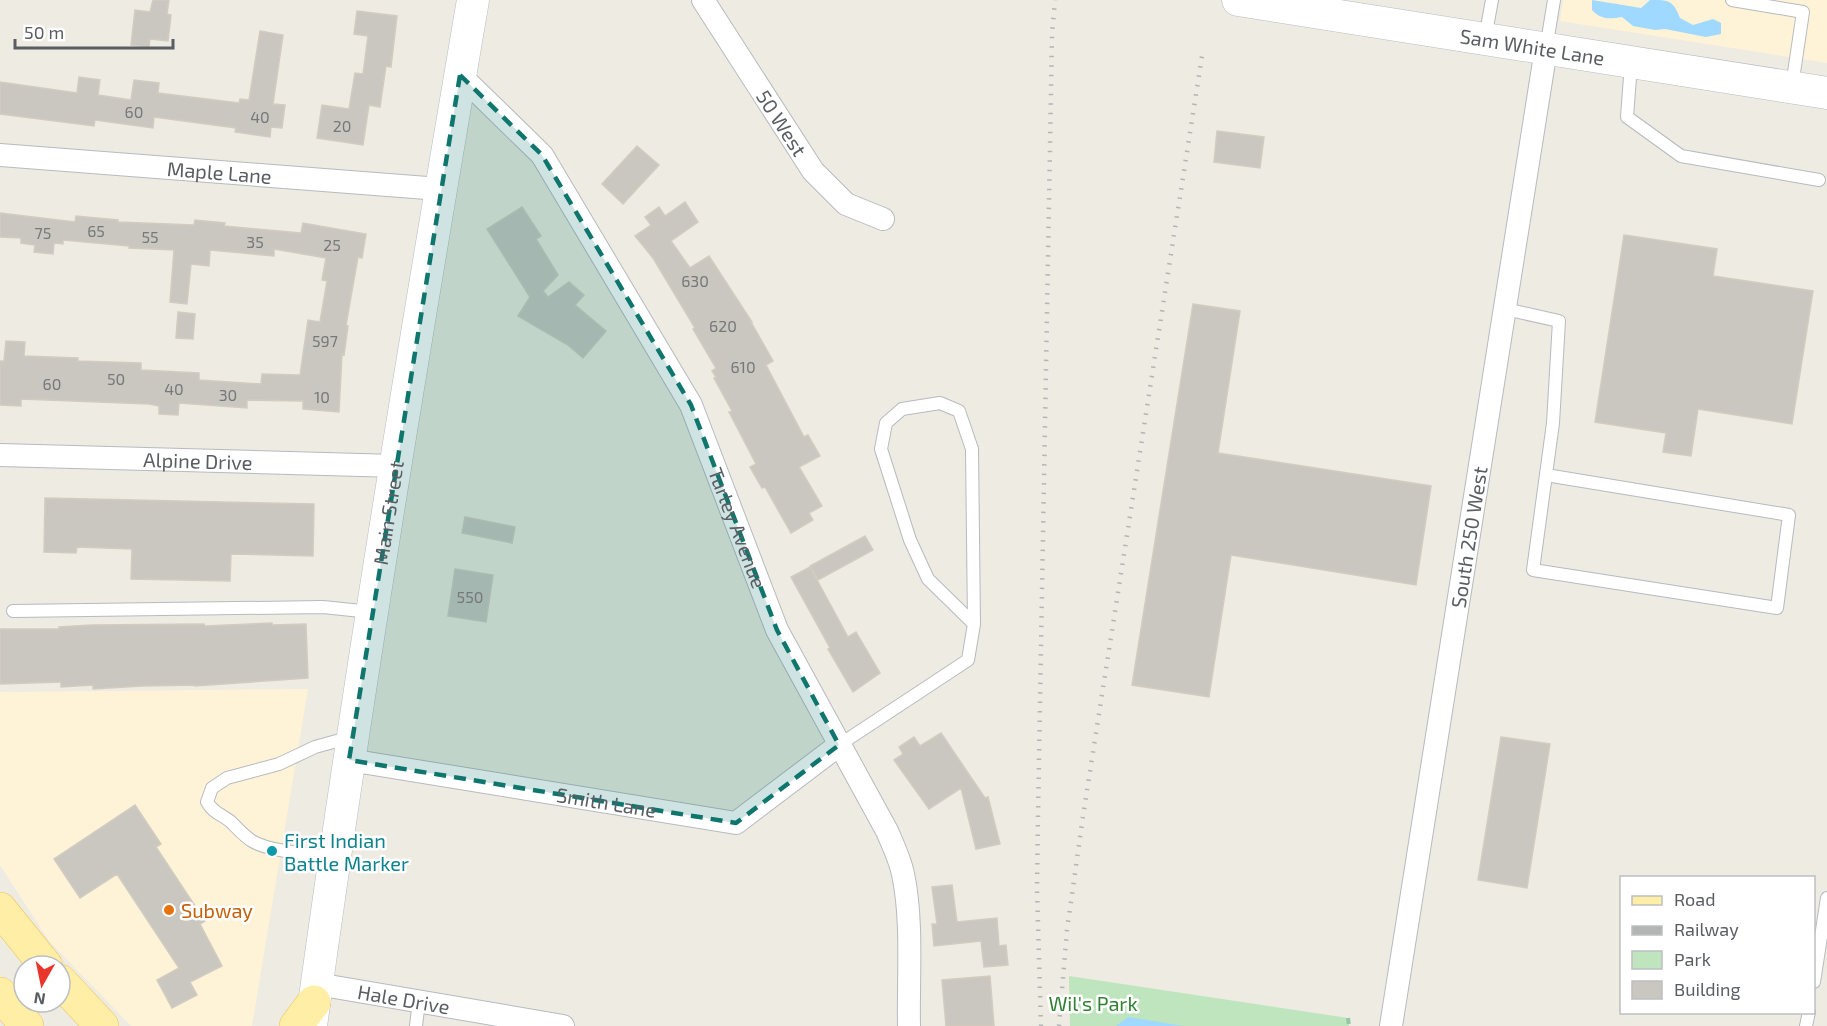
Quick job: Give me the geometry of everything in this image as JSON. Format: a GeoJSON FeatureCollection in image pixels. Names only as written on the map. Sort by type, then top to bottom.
{"type":"FeatureCollection","features":[{"type":"Feature","properties":{"kind":"main road","name":"Main Street"},"geometry":{"type":"LineString","coordinates":[[310,1009],[440,189],[473,0]]}},
{"type":"Feature","properties":{"kind":"main road","name":"Sam White Lane"},"geometry":{"type":"LineString","coordinates":[[1238,0],[1827,93]]}},
{"type":"Feature","properties":{"kind":"main road"},"geometry":{"type":"LineString","coordinates":[[0,909],[36,954]]}},
{"type":"Feature","properties":{"kind":"main road"},"geometry":{"type":"LineString","coordinates":[[0,938],[24,954]]}},
{"type":"Feature","properties":{"kind":"main road"},"geometry":{"type":"LineString","coordinates":[[72,994],[102,1026]]}},
{"type":"Feature","properties":{"kind":"street","name":"50 West"},"geometry":{"type":"LineString","coordinates":[[703,0],[813,171],[846,204],[883,219]]}},
{"type":"Feature","properties":{"kind":"street","name":"South 250 West"},"geometry":{"type":"LineString","coordinates":[[1391,1026],[1546,49]]}},
{"type":"Feature","properties":{"kind":"street","name":"Turley Avenue"},"geometry":{"type":"LineString","coordinates":[[460,75],[542,155],[691,405],[777,630],[887,831],[903,873],[907,901],[909,1026]]}},
{"type":"Feature","properties":{"kind":"street","name":"Maple Lane"},"geometry":{"type":"LineString","coordinates":[[0,155],[440,189]]}},
{"type":"Feature","properties":{"kind":"street","name":"Alpine Drive"},"geometry":{"type":"LineString","coordinates":[[0,455],[396,466]]}},
{"type":"Feature","properties":{"kind":"street","name":"Smith Lane"},"geometry":{"type":"LineString","coordinates":[[351,749],[736,823],[839,745]]}},
{"type":"Feature","properties":{"kind":"street","name":"Hale Drive"},"geometry":{"type":"LineString","coordinates":[[310,1009],[419,1001],[563,1026]]}},
{"type":"Feature","properties":{"kind":"lane"},"geometry":{"type":"LineString","coordinates":[[1485,39],[1491,0]]}},
{"type":"Feature","properties":{"kind":"lane"},"geometry":{"type":"LineString","coordinates":[[1546,49],[1554,0]]}},
{"type":"Feature","properties":{"kind":"lane"},"geometry":{"type":"LineString","coordinates":[[1732,0],[1803,12],[1792,87]]}},
{"type":"Feature","properties":{"kind":"lane"},"geometry":{"type":"LineString","coordinates":[[1631,62],[1627,117],[1681,156],[1820,180]]}},
{"type":"Feature","properties":{"kind":"lane"},"geometry":{"type":"LineString","coordinates":[[1505,309],[1559,321],[1553,423],[1533,570],[1777,608],[1789,515],[1546,475]]}},
{"type":"Feature","properties":{"kind":"lane"},"geometry":{"type":"LineString","coordinates":[[839,745],[968,660],[974,624],[972,449],[959,411],[940,403],[902,409],[886,423],[881,449],[910,540],[928,579],[974,624]]}},
{"type":"Feature","properties":{"kind":"lane"},"geometry":{"type":"LineString","coordinates":[[13,611],[323,607],[372,612]]}},
{"type":"Feature","properties":{"kind":"lane"},"geometry":{"type":"LineString","coordinates":[[335,857],[268,847],[254,842],[230,821],[212,810],[207,802],[212,788],[227,778],[279,764],[315,747],[351,749]]}},
{"type":"Feature","properties":{"kind":"lane"},"geometry":{"type":"LineString","coordinates":[[1815,976],[1827,898]]}},
{"type":"Feature","properties":{"kind":"lane"},"geometry":{"type":"LineString","coordinates":[[416,1026],[419,1001]]}},
{"type":"Feature","properties":{"kind":"path"},"geometry":{"type":"LineString","coordinates":[[1348,1018],[1349,1026]]}},
{"type":"Feature","properties":{"kind":"highlighted area"},"geometry":{"type":"Polygon","coordinates":[[[460,75],[542,155],[691,405],[777,630],[839,745],[736,823],[349,760],[460,75]]]}},
{"type":"Feature","properties":{"kind":"shaded area"},"geometry":{"type":"Polygon","coordinates":[[[1563,0],[1827,0],[1827,63],[1560,21],[1563,0]]]}},
{"type":"Feature","properties":{"kind":"shaded area"},"geometry":{"type":"Polygon","coordinates":[[[308,689],[252,1026],[131,1026],[72,965],[72,954],[62,954],[49,941],[0,865],[0,692],[308,689]]]}},
{"type":"Feature","properties":{"kind":"green space","name":"Wil's Park"},"geometry":{"type":"Polygon","coordinates":[[[1069,976],[1348,1018],[1349,1026],[1070,1026],[1069,976]]]}},
{"type":"Feature","properties":{"kind":"water"},"geometry":{"type":"Polygon","coordinates":[[[1592,0],[1641,8],[1650,0],[1670,2],[1680,18],[1693,25],[1713,19],[1721,23],[1721,34],[1706,37],[1665,29],[1655,30],[1633,26],[1622,17],[1599,16],[1592,10],[1592,0]]]}},
{"type":"Feature","properties":{"kind":"water"},"geometry":{"type":"Polygon","coordinates":[[[1128,1017],[1184,1026],[1116,1026],[1128,1017]]]}},
{"type":"Feature","properties":{"kind":"building"},"geometry":{"type":"Polygon","coordinates":[[[153,0],[169,0],[167,14],[171,15],[168,41],[150,39],[149,47],[131,45],[135,10],[150,12],[153,0]]]}},
{"type":"Feature","properties":{"kind":"building"},"geometry":{"type":"Polygon","coordinates":[[[357,11],[397,16],[391,67],[386,66],[380,107],[369,105],[363,145],[317,138],[322,105],[349,109],[355,73],[363,74],[368,36],[354,34],[357,11]]]}},
{"type":"Feature","properties":{"kind":"building"},"geometry":{"type":"Polygon","coordinates":[[[260,31],[283,35],[273,104],[285,105],[282,128],[271,127],[270,137],[235,132],[236,128],[154,117],[153,128],[95,120],[94,126],[0,114],[0,82],[77,93],[79,77],[100,80],[98,95],[131,100],[134,80],[159,83],[158,93],[239,103],[240,99],[249,100],[260,31]]]}},
{"type":"Feature","properties":{"kind":"building"},"geometry":{"type":"Polygon","coordinates":[[[1217,131],[1264,137],[1260,168],[1214,162],[1217,131]]]}},
{"type":"Feature","properties":{"kind":"building"},"geometry":{"type":"Polygon","coordinates":[[[637,146],[659,165],[623,204],[602,184],[637,146]]]}},
{"type":"Feature","properties":{"kind":"building"},"geometry":{"type":"Polygon","coordinates":[[[685,202],[698,222],[671,241],[690,268],[709,256],[752,322],[773,361],[766,365],[804,437],[808,435],[820,456],[799,467],[822,506],[809,513],[813,520],[791,533],[765,487],[762,488],[750,467],[756,464],[729,412],[732,411],[714,378],[716,377],[712,371],[716,368],[693,329],[695,328],[653,258],[635,236],[651,225],[645,217],[659,207],[665,216],[685,202]]]}},
{"type":"Feature","properties":{"kind":"building"},"geometry":{"type":"Polygon","coordinates":[[[522,207],[541,236],[536,239],[558,275],[543,291],[548,297],[569,282],[584,295],[575,305],[606,331],[583,358],[568,345],[518,316],[530,297],[487,229],[522,207]]]}},
{"type":"Feature","properties":{"kind":"building"},"geometry":{"type":"Polygon","coordinates":[[[0,213],[75,222],[76,216],[118,220],[118,222],[194,225],[195,220],[225,223],[224,226],[301,233],[303,223],[366,234],[362,258],[358,257],[346,325],[348,326],[344,355],[342,354],[339,412],[303,409],[303,401],[247,400],[247,408],[179,403],[178,415],[159,414],[159,406],[149,404],[21,399],[21,406],[0,405],[0,361],[4,361],[6,341],[25,342],[24,356],[141,363],[141,370],[199,373],[199,380],[261,384],[262,374],[300,375],[308,320],[320,322],[327,281],[322,280],[326,258],[274,249],[274,256],[210,250],[209,266],[191,264],[187,304],[170,302],[174,250],[129,248],[129,246],[63,240],[63,244],[54,243],[53,254],[34,252],[35,245],[21,243],[21,238],[0,237],[0,213]]]}},
{"type":"Feature","properties":{"kind":"building"},"geometry":{"type":"Polygon","coordinates":[[[1624,235],[1717,249],[1713,276],[1813,291],[1792,424],[1698,409],[1691,456],[1663,452],[1666,433],[1595,422],[1624,235]]]}},
{"type":"Feature","properties":{"kind":"building"},"geometry":{"type":"Polygon","coordinates":[[[1193,304],[1240,311],[1218,453],[1431,486],[1416,585],[1231,555],[1209,697],[1132,685],[1193,304]]]}},
{"type":"Feature","properties":{"kind":"building"},"geometry":{"type":"Polygon","coordinates":[[[178,312],[195,314],[193,339],[176,338],[178,312]]]}},
{"type":"Feature","properties":{"kind":"building"},"geometry":{"type":"Polygon","coordinates":[[[45,498],[314,504],[313,556],[231,554],[230,581],[131,579],[132,549],[77,547],[76,553],[44,552],[45,498]]]}},
{"type":"Feature","properties":{"kind":"building"},"geometry":{"type":"Polygon","coordinates":[[[465,517],[515,527],[512,543],[462,533],[465,517]]]}},
{"type":"Feature","properties":{"kind":"building"},"geometry":{"type":"Polygon","coordinates":[[[865,536],[873,550],[818,580],[810,566],[865,536]]]}},
{"type":"Feature","properties":{"kind":"building"},"geometry":{"type":"Polygon","coordinates":[[[810,567],[848,637],[856,632],[880,673],[853,692],[791,577],[810,567]]]}},
{"type":"Feature","properties":{"kind":"building"},"geometry":{"type":"Polygon","coordinates":[[[455,569],[493,575],[486,622],[448,616],[455,569]]]}},
{"type":"Feature","properties":{"kind":"building"},"geometry":{"type":"Polygon","coordinates":[[[272,623],[272,625],[306,624],[308,678],[195,686],[93,689],[93,685],[61,687],[61,682],[0,684],[0,629],[59,629],[59,627],[92,625],[204,624],[205,626],[272,623]]]}},
{"type":"Feature","properties":{"kind":"building"},"geometry":{"type":"Polygon","coordinates":[[[941,733],[985,798],[988,797],[1000,844],[976,849],[961,788],[929,809],[894,760],[903,754],[899,747],[914,737],[920,746],[941,733]]]}},
{"type":"Feature","properties":{"kind":"building"},"geometry":{"type":"Polygon","coordinates":[[[1501,737],[1550,744],[1527,888],[1478,880],[1501,737]]]}},
{"type":"Feature","properties":{"kind":"building"},"geometry":{"type":"Polygon","coordinates":[[[135,805],[161,844],[156,847],[205,921],[200,924],[222,966],[190,982],[197,995],[172,1008],[157,980],[179,968],[117,874],[80,898],[54,859],[135,805]]]}},
{"type":"Feature","properties":{"kind":"building"},"geometry":{"type":"Polygon","coordinates":[[[952,885],[957,922],[997,918],[999,946],[1006,945],[1008,965],[984,967],[981,941],[934,946],[932,924],[937,924],[932,887],[952,885]]]}},
{"type":"Feature","properties":{"kind":"building"},"geometry":{"type":"Polygon","coordinates":[[[990,976],[994,1026],[946,1026],[942,980],[990,976]]]}},
{"type":"Feature","properties":{"kind":"railway"},"geometry":{"type":"LineString","coordinates":[[1041,1026],[1037,889],[1052,34],[1055,0]]}},
{"type":"Feature","properties":{"kind":"railway"},"geometry":{"type":"LineString","coordinates":[[1059,1026],[1067,930],[1083,816],[1202,56]]}},
{"type":"Feature","properties":{"kind":"place","name":"First Indian Battle Marker"},"geometry":{"type":"Point","coordinates":[272,851]}},
{"type":"Feature","properties":{"kind":"place","name":"Subway"},"geometry":{"type":"Point","coordinates":[169,910]}}]}
